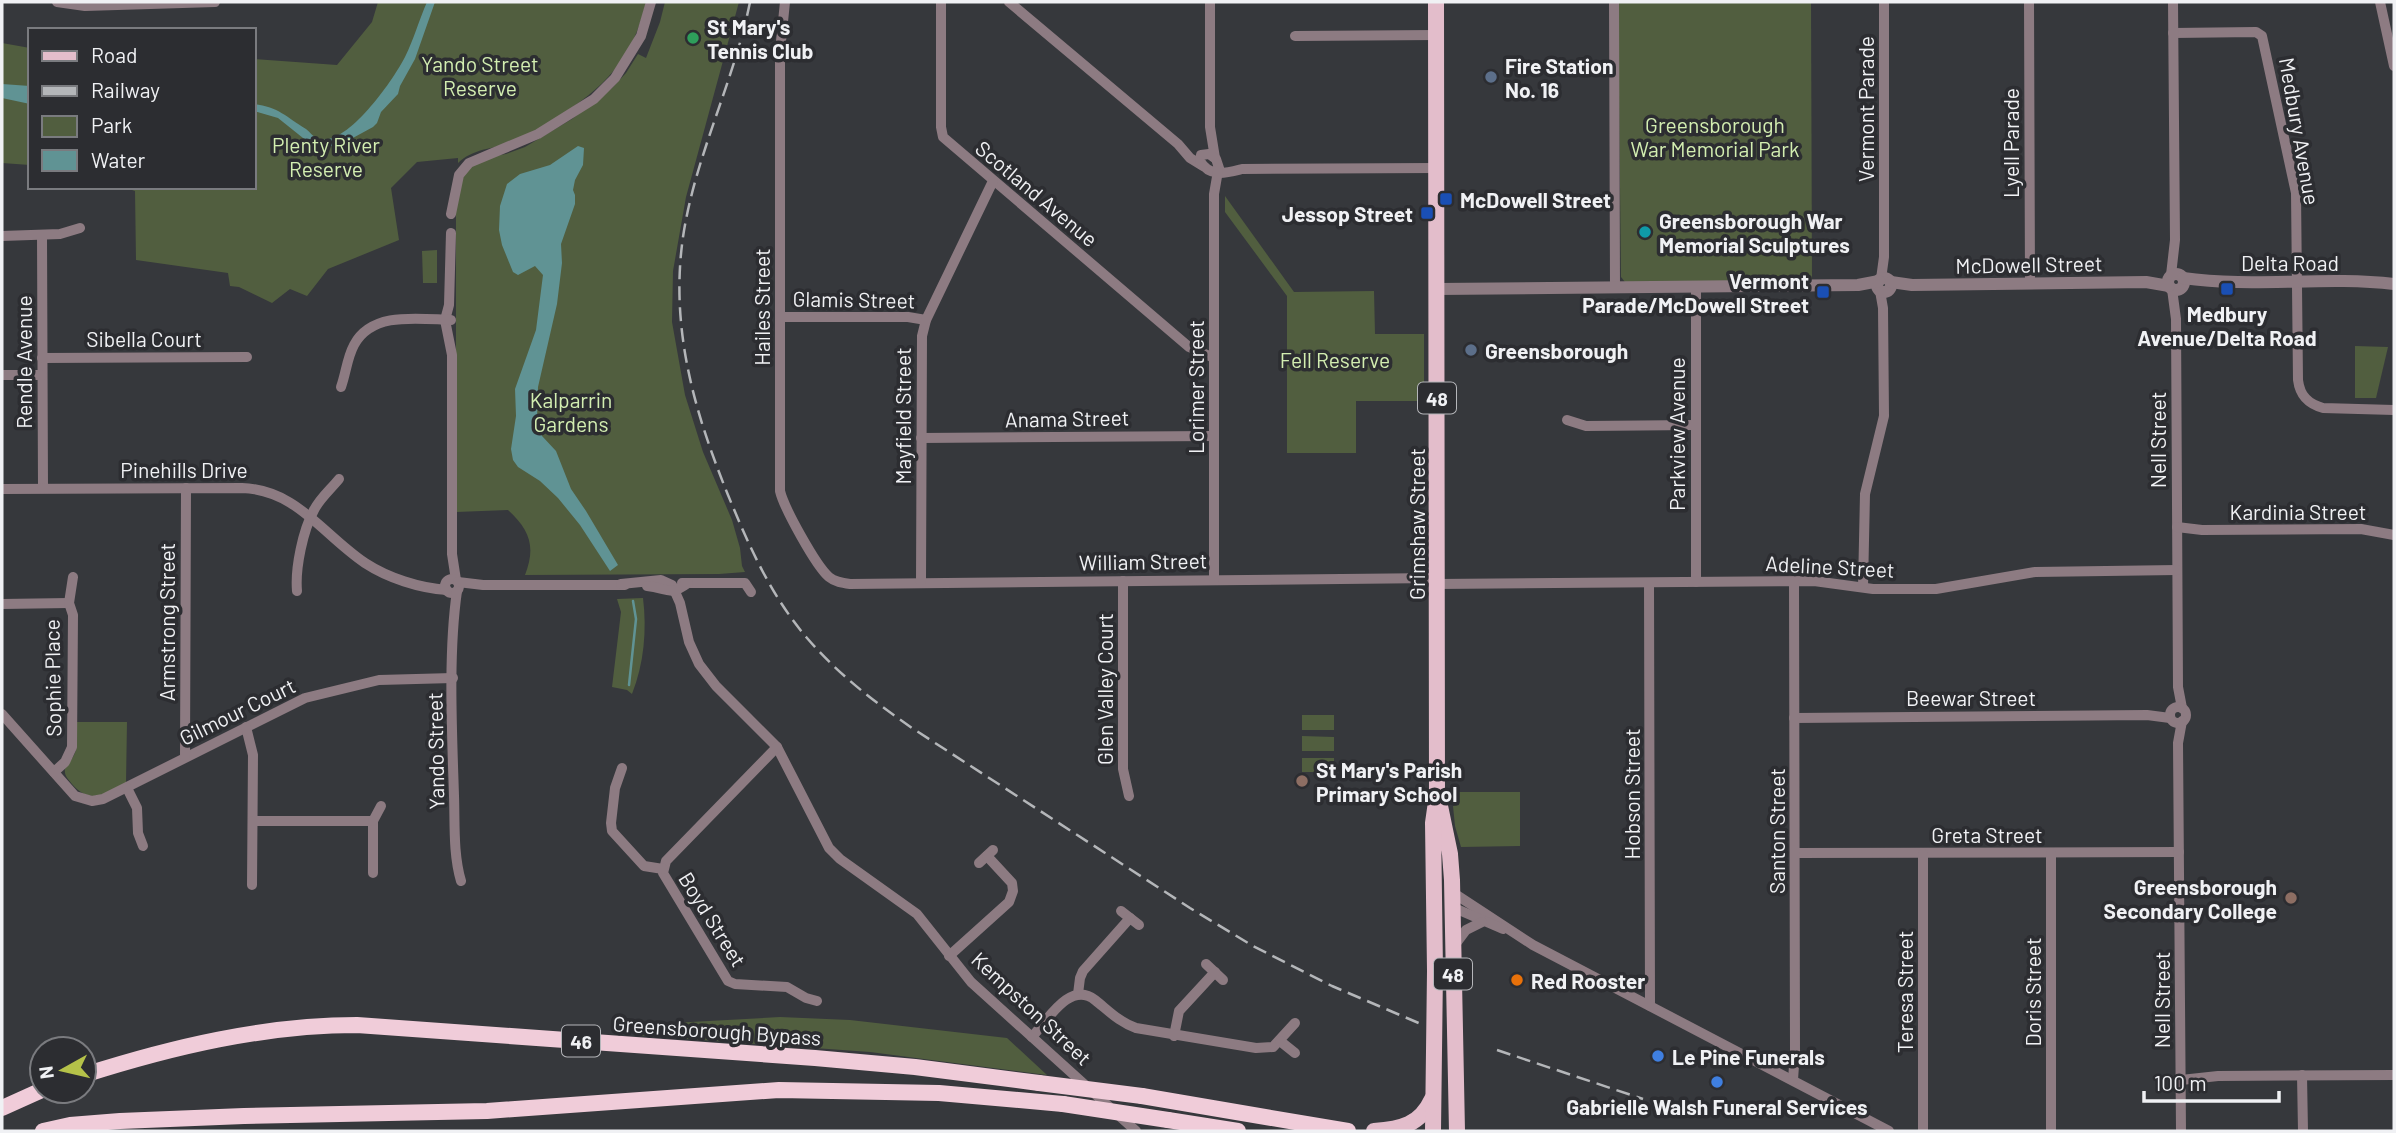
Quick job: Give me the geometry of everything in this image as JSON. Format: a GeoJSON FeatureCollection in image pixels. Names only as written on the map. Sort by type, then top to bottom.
{"type":"FeatureCollection","features":[{"type":"Feature","properties":{"kind":"highway","name":"Greensborough Bypass"},"geometry":{"type":"LineString","coordinates":[[98,1070],[270,1030],[357,1025],[915,1067],[1142,1096],[1348,1131]]}},
{"type":"Feature","properties":{"kind":"highway"},"geometry":{"type":"LineString","coordinates":[[43,1131],[80,1124],[121,1121],[527,1110],[726,1093],[818,1090],[973,1095],[1063,1104],[1238,1131]]}},
{"type":"Feature","properties":{"kind":"highway"},"geometry":{"type":"LineString","coordinates":[[2,1108],[28,1096]]}},
{"type":"Feature","properties":{"kind":"main road","name":"Grimshaw Street"},"geometry":{"type":"LineString","coordinates":[[1433,1131],[1433,823],[1437,795],[1436,2]]}},
{"type":"Feature","properties":{"kind":"main road","name":"Grimshaw Street"},"geometry":{"type":"LineString","coordinates":[[1437,795],[1450,854],[1457,1131]]}},
{"type":"Feature","properties":{"kind":"main road"},"geometry":{"type":"LineString","coordinates":[[1434,892],[1452,899]]}},
{"type":"Feature","properties":{"kind":"main road"},"geometry":{"type":"LineString","coordinates":[[1374,1131],[1401,1128],[1413,1123],[1428,1108],[1434,1094]]}},
{"type":"Feature","properties":{"kind":"main road"},"geometry":{"type":"LineString","coordinates":[[1456,1097],[1468,1131]]}},
{"type":"Feature","properties":{"kind":"street"},"geometry":{"type":"LineString","coordinates":[[57,2],[85,6],[215,2]]}},
{"type":"Feature","properties":{"kind":"street","name":"Yando Street"},"geometry":{"type":"LineString","coordinates":[[461,881],[456,842],[452,355],[448,320],[451,214],[455,184],[463,170],[475,159],[512,147],[538,134],[579,109],[606,88],[634,52],[651,2]]}},
{"type":"Feature","properties":{"kind":"street","name":"Hailes Street"},"geometry":{"type":"LineString","coordinates":[[785,2],[780,51],[781,496],[822,570],[832,579],[850,584]]}},
{"type":"Feature","properties":{"kind":"street","name":"Scotland Avenue"},"geometry":{"type":"LineString","coordinates":[[941,2],[941,131],[946,141],[1189,347],[1214,358]]}},
{"type":"Feature","properties":{"kind":"street"},"geometry":{"type":"LineString","coordinates":[[1009,2],[1178,144],[1190,158],[1211,165],[1242,169],[1436,168]]}},
{"type":"Feature","properties":{"kind":"street","name":"Lorimer Street"},"geometry":{"type":"LineString","coordinates":[[1210,2],[1210,127],[1214,194],[1214,580]]}},
{"type":"Feature","properties":{"kind":"street"},"geometry":{"type":"LineString","coordinates":[[1614,2],[1615,287]]}},
{"type":"Feature","properties":{"kind":"street","name":"Vermont Parade"},"geometry":{"type":"LineString","coordinates":[[1863,587],[1865,494],[1884,416],[1884,2]]}},
{"type":"Feature","properties":{"kind":"street","name":"Lyell Parade"},"geometry":{"type":"LineString","coordinates":[[2029,2],[2030,284]]}},
{"type":"Feature","properties":{"kind":"street","name":"Nell Street"},"geometry":{"type":"LineString","coordinates":[[2173,2],[2178,687],[2175,714],[2179,743],[2181,1131]]}},
{"type":"Feature","properties":{"kind":"street"},"geometry":{"type":"LineString","coordinates":[[2380,2],[2394,66]]}},
{"type":"Feature","properties":{"kind":"street","name":"Medbury Avenue"},"geometry":{"type":"LineString","coordinates":[[2174,33],[2256,32],[2263,36],[2295,185],[2298,380],[2304,397],[2313,405],[2323,408],[2394,410]]}},
{"type":"Feature","properties":{"kind":"street"},"geometry":{"type":"LineString","coordinates":[[1295,36],[1436,35]]}},
{"type":"Feature","properties":{"kind":"street","name":"Mayfield Street"},"geometry":{"type":"LineString","coordinates":[[921,583],[921,348],[926,320],[992,181]]}},
{"type":"Feature","properties":{"kind":"street"},"geometry":{"type":"LineString","coordinates":[[2,236],[60,234],[80,228]]}},
{"type":"Feature","properties":{"kind":"street","name":"Rendle Avenue"},"geometry":{"type":"LineString","coordinates":[[41,235],[43,488]]}},
{"type":"Feature","properties":{"kind":"street","name":"Delta Road"},"geometry":{"type":"LineString","coordinates":[[2176,282],[2367,281],[2394,278]]}},
{"type":"Feature","properties":{"kind":"street","name":"Delta Road"},"geometry":{"type":"LineString","coordinates":[[2367,281],[2394,284]]}},
{"type":"Feature","properties":{"kind":"street","name":"McDowell Street"},"geometry":{"type":"LineString","coordinates":[[1437,289],[2176,282]]}},
{"type":"Feature","properties":{"kind":"street","name":"Parkview Avenue"},"geometry":{"type":"LineString","coordinates":[[1696,287],[1696,582]]}},
{"type":"Feature","properties":{"kind":"street","name":"Glamis Street"},"geometry":{"type":"LineString","coordinates":[[780,317],[908,317],[926,320]]}},
{"type":"Feature","properties":{"kind":"street"},"geometry":{"type":"LineString","coordinates":[[341,387],[353,346],[369,328],[391,320],[448,320]]}},
{"type":"Feature","properties":{"kind":"street","name":"Sibella Court"},"geometry":{"type":"LineString","coordinates":[[42,358],[247,357]]}},
{"type":"Feature","properties":{"kind":"street"},"geometry":{"type":"LineString","coordinates":[[2,375],[42,375]]}},
{"type":"Feature","properties":{"kind":"street"},"geometry":{"type":"LineString","coordinates":[[1567,420],[1586,426],[1695,425]]}},
{"type":"Feature","properties":{"kind":"street","name":"Anama Street"},"geometry":{"type":"LineString","coordinates":[[921,438],[1214,436]]}},
{"type":"Feature","properties":{"kind":"street"},"geometry":{"type":"LineString","coordinates":[[298,592],[298,564],[310,518],[317,505],[339,479]]}},
{"type":"Feature","properties":{"kind":"street","name":"Armstrong Street"},"geometry":{"type":"LineString","coordinates":[[185,757],[186,488]]}},
{"type":"Feature","properties":{"kind":"street","name":"Pinehills Drive"},"geometry":{"type":"LineString","coordinates":[[2,489],[262,489],[282,496],[365,563],[396,579],[420,585],[621,584],[661,587],[673,591],[681,583],[745,583]]}},
{"type":"Feature","properties":{"kind":"street","name":"Kardinia Street"},"geometry":{"type":"LineString","coordinates":[[2177,530],[2361,529],[2394,535]]}},
{"type":"Feature","properties":{"kind":"street","name":"Adeline Street"},"geometry":{"type":"LineString","coordinates":[[1437,581],[1822,581],[1873,589],[1936,589],[2035,572],[2177,570]]}},
{"type":"Feature","properties":{"kind":"street","name":"Sophie Place"},"geometry":{"type":"LineString","coordinates":[[54,772],[65,762],[72,747],[73,615],[69,603],[73,576]]}},
{"type":"Feature","properties":{"kind":"street","name":"William Street"},"geometry":{"type":"LineString","coordinates":[[850,584],[1123,580],[1437,581]]}},
{"type":"Feature","properties":{"kind":"street","name":"Glen Valley Court"},"geometry":{"type":"LineString","coordinates":[[1123,580],[1123,769],[1129,796]]}},
{"type":"Feature","properties":{"kind":"street","name":"Santon Street"},"geometry":{"type":"LineString","coordinates":[[1793,1080],[1794,582]]}},
{"type":"Feature","properties":{"kind":"street","name":"Hobson Street"},"geometry":{"type":"LineString","coordinates":[[1649,583],[1650,1006]]}},
{"type":"Feature","properties":{"kind":"street","name":"Kempston Street"},"geometry":{"type":"LineString","coordinates":[[673,591],[694,654],[705,673],[777,747],[829,848],[840,859],[917,914],[971,982],[1136,1131]]}},
{"type":"Feature","properties":{"kind":"street"},"geometry":{"type":"LineString","coordinates":[[2,604],[69,603]]}},
{"type":"Feature","properties":{"kind":"street","name":"Gilmour Court"},"geometry":{"type":"LineString","coordinates":[[54,772],[75,796],[84,800],[98,800],[299,701],[371,681],[453,678]]}},
{"type":"Feature","properties":{"kind":"street"},"geometry":{"type":"LineString","coordinates":[[2,714],[54,772]]}},
{"type":"Feature","properties":{"kind":"street","name":"Beewar Street"},"geometry":{"type":"LineString","coordinates":[[1794,718],[2175,714]]}},
{"type":"Feature","properties":{"kind":"street"},"geometry":{"type":"LineString","coordinates":[[252,885],[253,755],[257,721]]}},
{"type":"Feature","properties":{"kind":"street"},"geometry":{"type":"LineString","coordinates":[[246,727],[253,755]]}},
{"type":"Feature","properties":{"kind":"street","name":"Boyd Street"},"geometry":{"type":"LineString","coordinates":[[777,747],[666,861],[664,877],[728,981],[735,984],[787,988],[817,1001]]}},
{"type":"Feature","properties":{"kind":"street"},"geometry":{"type":"LineString","coordinates":[[622,768],[615,788],[612,831],[644,866],[663,869]]}},
{"type":"Feature","properties":{"kind":"street"},"geometry":{"type":"LineString","coordinates":[[127,788],[137,808],[138,833],[143,846]]}},
{"type":"Feature","properties":{"kind":"street"},"geometry":{"type":"LineString","coordinates":[[373,873],[373,821],[381,806]]}},
{"type":"Feature","properties":{"kind":"street"},"geometry":{"type":"LineString","coordinates":[[253,821],[373,821]]}},
{"type":"Feature","properties":{"kind":"street","name":"Greta Street"},"geometry":{"type":"LineString","coordinates":[[1795,853],[2179,852]]}},
{"type":"Feature","properties":{"kind":"street","name":"Doris Street"},"geometry":{"type":"LineString","coordinates":[[2051,853],[2051,1131]]}},
{"type":"Feature","properties":{"kind":"street","name":"Teresa Street"},"geometry":{"type":"LineString","coordinates":[[1923,854],[1923,1131]]}},
{"type":"Feature","properties":{"kind":"street"},"geometry":{"type":"LineString","coordinates":[[949,956],[1012,897],[1012,883],[987,856]]}},
{"type":"Feature","properties":{"kind":"street"},"geometry":{"type":"LineString","coordinates":[[1452,899],[1479,908],[1510,932]]}},
{"type":"Feature","properties":{"kind":"street"},"geometry":{"type":"LineString","coordinates":[[1452,899],[1482,922],[1510,932],[1889,1131]]}},
{"type":"Feature","properties":{"kind":"street"},"geometry":{"type":"LineString","coordinates":[[1121,911],[1139,925]]}},
{"type":"Feature","properties":{"kind":"street"},"geometry":{"type":"LineString","coordinates":[[1078,994],[1081,974],[1130,918]]}},
{"type":"Feature","properties":{"kind":"street"},"geometry":{"type":"LineString","coordinates":[[1452,948],[1466,930],[1482,922]]}},
{"type":"Feature","properties":{"kind":"street"},"geometry":{"type":"LineString","coordinates":[[1174,1035],[1179,1011],[1219,976],[1206,964]]}},
{"type":"Feature","properties":{"kind":"street"},"geometry":{"type":"LineString","coordinates":[[1032,1037],[1065,1000],[1078,994],[1090,997],[1127,1025],[1145,1031],[1263,1049],[1280,1041],[1295,1023]]}},
{"type":"Feature","properties":{"kind":"street"},"geometry":{"type":"LineString","coordinates":[[1280,1041],[1295,1053]]}},
{"type":"Feature","properties":{"kind":"street"},"geometry":{"type":"LineString","coordinates":[[2302,1075],[2303,1131]]}},
{"type":"Feature","properties":{"kind":"street"},"geometry":{"type":"LineString","coordinates":[[2180,1077],[2394,1075]]}},
{"type":"Feature","properties":{"kind":"green space"},"geometry":{"type":"Polygon","coordinates":[[[378,2],[646,2],[633,40],[614,70],[602,83],[573,107],[519,140],[477,152],[458,163],[458,158],[417,162],[391,188],[399,240],[328,269],[307,296],[290,289],[272,303],[239,287],[230,286],[228,273],[136,260],[135,191],[129,189],[256,189],[256,59],[337,65],[372,22],[378,2]]]}},
{"type":"Feature","properties":{"kind":"green space","name":"Kalparrin Gardens"},"geometry":{"type":"Polygon","coordinates":[[[665,2],[739,2],[686,197],[673,271],[672,322],[685,395],[703,452],[732,520],[745,572],[525,575],[530,556],[529,540],[526,532],[508,510],[456,512],[456,195],[463,172],[483,158],[525,147],[572,119],[612,88],[638,54],[646,58],[665,2]]]}},
{"type":"Feature","properties":{"kind":"green space","name":"Greensborough War Memorial Park"},"geometry":{"type":"Polygon","coordinates":[[[1618,2],[1811,2],[1812,281],[1625,282],[1621,277],[1618,2]]]}},
{"type":"Feature","properties":{"kind":"green space"},"geometry":{"type":"Polygon","coordinates":[[[2,43],[28,48],[28,165],[2,163],[2,43]]]}},
{"type":"Feature","properties":{"kind":"green space","name":"Fell Reserve"},"geometry":{"type":"Polygon","coordinates":[[[1225,196],[1294,292],[1374,291],[1375,334],[1424,334],[1424,401],[1356,401],[1356,453],[1287,453],[1287,296],[1225,212],[1225,196]]]}},
{"type":"Feature","properties":{"kind":"green space"},"geometry":{"type":"Polygon","coordinates":[[[437,250],[437,283],[423,283],[422,251],[437,250]]]}},
{"type":"Feature","properties":{"kind":"green space"},"geometry":{"type":"Polygon","coordinates":[[[2355,346],[2388,347],[2376,398],[2355,398],[2355,346]]]}},
{"type":"Feature","properties":{"kind":"green space"},"geometry":{"type":"Polygon","coordinates":[[[643,598],[644,647],[632,694],[627,690],[612,687],[621,612],[617,599],[643,598]]]}},
{"type":"Feature","properties":{"kind":"green space"},"geometry":{"type":"Polygon","coordinates":[[[1302,715],[1334,715],[1334,730],[1302,730],[1302,715]]]}},
{"type":"Feature","properties":{"kind":"green space"},"geometry":{"type":"Polygon","coordinates":[[[76,722],[127,722],[126,783],[104,794],[91,796],[69,781],[65,769],[76,751],[76,722]]]}},
{"type":"Feature","properties":{"kind":"green space"},"geometry":{"type":"Polygon","coordinates":[[[1302,736],[1334,737],[1334,751],[1302,751],[1302,736]]]}},
{"type":"Feature","properties":{"kind":"green space"},"geometry":{"type":"Polygon","coordinates":[[[1302,758],[1334,758],[1334,772],[1302,772],[1302,758]]]}},
{"type":"Feature","properties":{"kind":"green space"},"geometry":{"type":"Polygon","coordinates":[[[1459,792],[1520,792],[1520,846],[1461,847],[1453,806],[1459,805],[1459,792]]]}},
{"type":"Feature","properties":{"kind":"green space"},"geometry":{"type":"Polygon","coordinates":[[[780,1017],[850,1020],[1007,1038],[1047,1075],[870,1052],[633,1035],[635,1025],[780,1017]]]}},
{"type":"Feature","properties":{"kind":"water"},"geometry":{"type":"Polygon","coordinates":[[[427,2],[435,2],[415,59],[398,94],[381,112],[373,127],[340,145],[322,147],[303,138],[278,118],[256,112],[256,104],[263,105],[276,110],[313,136],[330,139],[343,133],[368,109],[408,50],[427,2]]]}},
{"type":"Feature","properties":{"kind":"water"},"geometry":{"type":"Polygon","coordinates":[[[2,84],[28,86],[28,104],[2,98],[2,84]]]}},
{"type":"Feature","properties":{"kind":"water"},"geometry":{"type":"Polygon","coordinates":[[[578,146],[584,148],[583,165],[575,180],[575,204],[561,244],[562,263],[557,304],[538,387],[537,420],[542,436],[556,451],[571,489],[618,565],[610,571],[580,525],[558,498],[540,481],[518,467],[513,460],[511,449],[516,416],[515,389],[536,330],[543,275],[535,266],[518,275],[513,272],[499,230],[500,206],[507,184],[520,174],[550,165],[578,146]]]}},
{"type":"Feature","properties":{"kind":"waterway"},"geometry":{"type":"LineString","coordinates":[[629,685],[636,619],[633,601]]}},
{"type":"Feature","properties":{"kind":"railway"},"geometry":{"type":"LineString","coordinates":[[750,2],[689,207],[683,237],[680,304],[688,369],[705,432],[744,533],[782,605],[807,638],[831,663],[870,697],[912,728],[1253,946],[1332,986],[1421,1024]]}},
{"type":"Feature","properties":{"kind":"railway"},"geometry":{"type":"LineString","coordinates":[[1497,1050],[1643,1099]]}},
{"type":"Feature","properties":{"kind":"place","name":"St Mary's Tennis Club"},"geometry":{"type":"Point","coordinates":[693,38]}},
{"type":"Feature","properties":{"kind":"place","name":"Fire Station No. 16"},"geometry":{"type":"Point","coordinates":[1491,77]}},
{"type":"Feature","properties":{"kind":"place","name":"McDowell Street"},"geometry":{"type":"Point","coordinates":[1446,199]}},
{"type":"Feature","properties":{"kind":"place","name":"Jessop Street"},"geometry":{"type":"Point","coordinates":[1427,213]}},
{"type":"Feature","properties":{"kind":"place","name":"Greensborough War Memorial Sculptures"},"geometry":{"type":"Point","coordinates":[1645,232]}},
{"type":"Feature","properties":{"kind":"place","name":"Medbury Avenue/Delta Road"},"geometry":{"type":"Point","coordinates":[2227,289]}},
{"type":"Feature","properties":{"kind":"place","name":"Vermont Parade/McDowell Street"},"geometry":{"type":"Point","coordinates":[1823,292]}},
{"type":"Feature","properties":{"kind":"place","name":"Greensborough"},"geometry":{"type":"Point","coordinates":[1471,350]}},
{"type":"Feature","properties":{"kind":"place","name":"St Mary's Parish Primary School"},"geometry":{"type":"Point","coordinates":[1302,781]}},
{"type":"Feature","properties":{"kind":"place","name":"Greensborough Secondary College"},"geometry":{"type":"Point","coordinates":[2291,898]}},
{"type":"Feature","properties":{"kind":"place","name":"Red Rooster"},"geometry":{"type":"Point","coordinates":[1517,980]}},
{"type":"Feature","properties":{"kind":"place","name":"Le Pine Funerals"},"geometry":{"type":"Point","coordinates":[1658,1056]}},
{"type":"Feature","properties":{"kind":"place","name":"Gabrielle Walsh Funeral Services"},"geometry":{"type":"Point","coordinates":[1717,1082]}},
{"type":"Feature","properties":{"kind":"park label","name":"Yando Street Reserve"},"geometry":{"type":"Point","coordinates":[480,75]}},
{"type":"Feature","properties":{"kind":"park label","name":"Plenty River Reserve"},"geometry":{"type":"Point","coordinates":[326,156]}}]}
